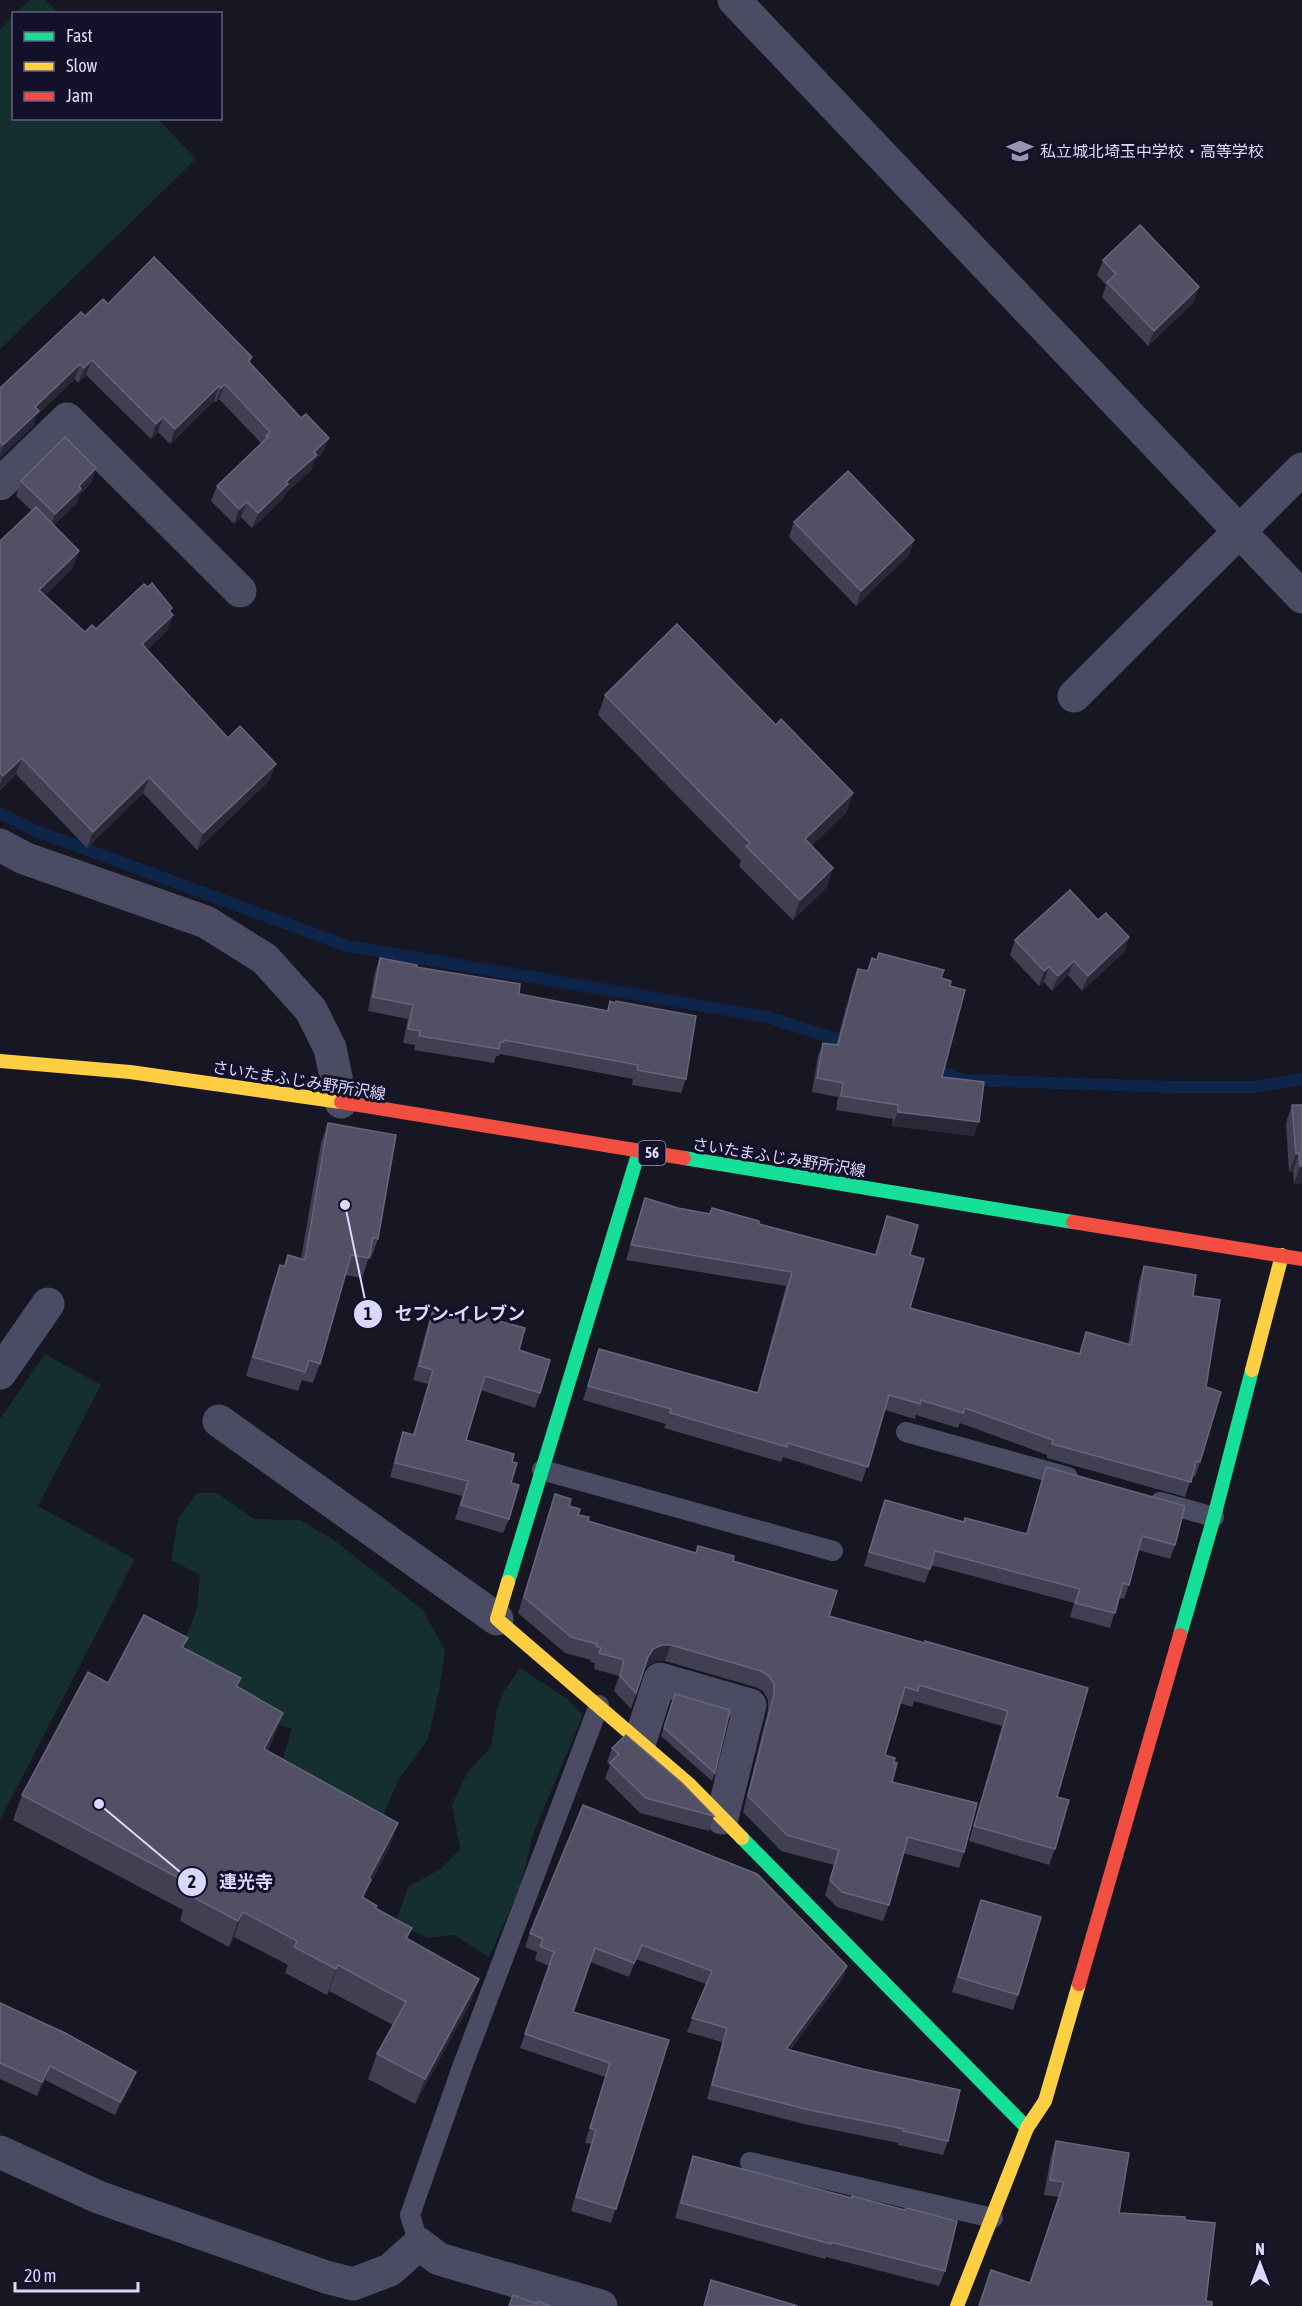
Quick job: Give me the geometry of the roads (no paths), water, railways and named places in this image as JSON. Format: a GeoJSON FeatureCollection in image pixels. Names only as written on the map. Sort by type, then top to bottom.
{"type":"FeatureCollection","features":[{"type":"Feature","properties":{"kind":"street"},"geometry":{"type":"LineString","coordinates":[[734,0],[1302,597]]}},
{"type":"Feature","properties":{"kind":"street"},"geometry":{"type":"LineString","coordinates":[[0,484],[67,419],[240,591]]}},
{"type":"Feature","properties":{"kind":"street"},"geometry":{"type":"LineString","coordinates":[[1074,696],[1237,531],[1302,469]]}},
{"type":"Feature","properties":{"kind":"street"},"geometry":{"type":"LineString","coordinates":[[0,845],[24,858],[206,922],[265,958],[310,1010],[330,1048],[341,1102]]}},
{"type":"Feature","properties":{"kind":"street","name":"さいたまふじみ野所沢線"},"geometry":{"type":"LineString","coordinates":[[0,1061],[130,1072],[341,1102],[1302,1259]]}},
{"type":"Feature","properties":{"kind":"street"},"geometry":{"type":"LineString","coordinates":[[497,1619],[639,1151]]}},
{"type":"Feature","properties":{"kind":"street"},"geometry":{"type":"LineString","coordinates":[[957,2306],[1027,2128],[1045,2102],[1214,1517],[1282,1255]]}},
{"type":"Feature","properties":{"kind":"street"},"geometry":{"type":"LineString","coordinates":[[0,1373],[48,1304]]}},
{"type":"Feature","properties":{"kind":"street"},"geometry":{"type":"LineString","coordinates":[[219,1421],[497,1619],[599,1705],[689,1784],[1027,2128]]}},
{"type":"Feature","properties":{"kind":"street"},"geometry":{"type":"LineString","coordinates":[[640,1741],[660,1679],[750,1705],[722,1818]]}},
{"type":"Feature","properties":{"kind":"street"},"geometry":{"type":"LineString","coordinates":[[0,2151],[98,2197],[326,2277],[353,2284],[390,2270],[419,2244],[439,2259],[601,2306]]}},
{"type":"Feature","properties":{"kind":"lane"},"geometry":{"type":"LineString","coordinates":[[906,1432],[1089,1482]]}},
{"type":"Feature","properties":{"kind":"lane"},"geometry":{"type":"LineString","coordinates":[[542,1470],[833,1551]]}},
{"type":"Feature","properties":{"kind":"lane"},"geometry":{"type":"LineString","coordinates":[[1146,1498],[1214,1517]]}},
{"type":"Feature","properties":{"kind":"lane"},"geometry":{"type":"LineString","coordinates":[[419,2244],[410,2215],[461,2070],[599,1705]]}},
{"type":"Feature","properties":{"kind":"lane"},"geometry":{"type":"LineString","coordinates":[[750,2162],[993,2218]]}},
{"type":"Feature","properties":{"kind":"waterway"},"geometry":{"type":"LineString","coordinates":[[0,813],[34,830],[347,946],[768,1017],[852,1044]]}},
{"type":"Feature","properties":{"kind":"waterway"},"geometry":{"type":"LineString","coordinates":[[928,1068],[964,1080],[1176,1087],[1255,1087],[1302,1079]]}},
{"type":"Feature","properties":{"kind":"place","name":"私立城北埼玉中学校・高等学校"},"geometry":{"type":"Point","coordinates":[1020,151]}},
{"type":"Feature","properties":{"kind":"place","name":"セブン-イレブン"},"geometry":{"type":"Point","coordinates":[345,1205]}},
{"type":"Feature","properties":{"kind":"place","name":"連光寺"},"geometry":{"type":"Point","coordinates":[99,1804]}}]}
